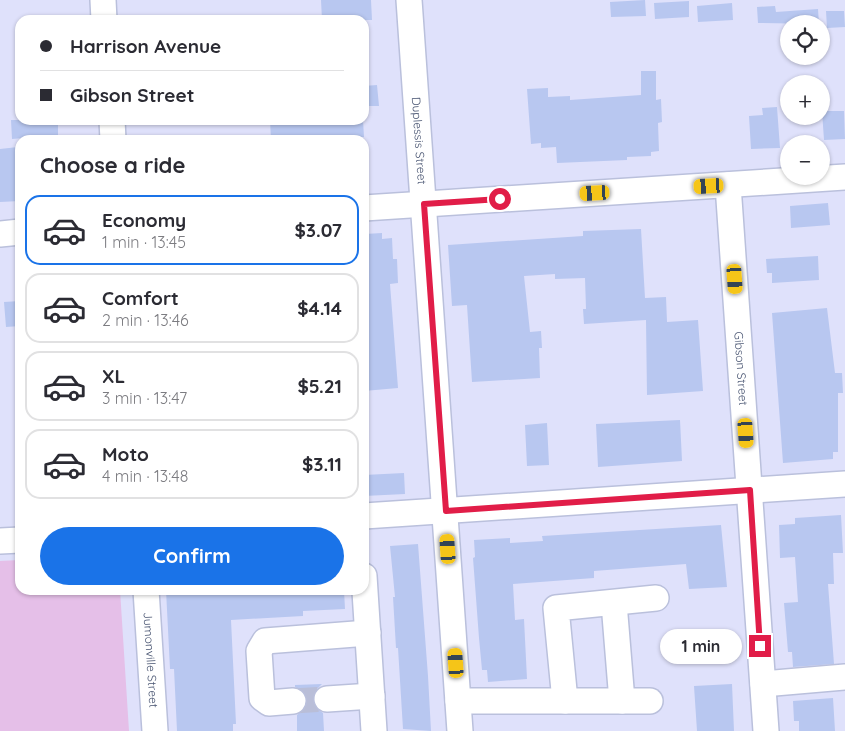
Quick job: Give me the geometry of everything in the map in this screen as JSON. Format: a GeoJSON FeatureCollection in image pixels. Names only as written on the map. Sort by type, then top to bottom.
{"type":"FeatureCollection","features":[{"type":"Feature","properties":{"kind":"street"},"geometry":{"type":"LineString","coordinates":[[103,0],[104,15]]}},
{"type":"Feature","properties":{"kind":"street","name":"Duplessis Street"},"geometry":{"type":"LineString","coordinates":[[409,0],[460,731]]}},
{"type":"Feature","properties":{"kind":"street"},"geometry":{"type":"LineString","coordinates":[[369,208],[845,177]]}},
{"type":"Feature","properties":{"kind":"street","name":"Gibson Street"},"geometry":{"type":"LineString","coordinates":[[728,185],[766,731]]}},
{"type":"Feature","properties":{"kind":"street"},"geometry":{"type":"LineString","coordinates":[[0,234],[15,232]]}},
{"type":"Feature","properties":{"kind":"street"},"geometry":{"type":"LineString","coordinates":[[369,516],[845,484]]}},
{"type":"Feature","properties":{"kind":"street"},"geometry":{"type":"LineString","coordinates":[[0,541],[15,540]]}},
{"type":"Feature","properties":{"kind":"street","name":"Jumonville Street"},"geometry":{"type":"LineString","coordinates":[[146,595],[155,731]]}},
{"type":"Feature","properties":{"kind":"street"},"geometry":{"type":"LineString","coordinates":[[365,595],[374,731]]}},
{"type":"Feature","properties":{"kind":"street"},"geometry":{"type":"LineString","coordinates":[[565,701],[556,608],[656,598]]}},
{"type":"Feature","properties":{"kind":"street"},"geometry":{"type":"LineString","coordinates":[[614,602],[622,701]]}},
{"type":"Feature","properties":{"kind":"street"},"geometry":{"type":"LineString","coordinates":[[293,701],[269,702],[262,698],[259,651],[265,641],[368,633]]}},
{"type":"Feature","properties":{"kind":"street"},"geometry":{"type":"LineString","coordinates":[[763,684],[845,677]]}},
{"type":"Feature","properties":{"kind":"street"},"geometry":{"type":"LineString","coordinates":[[327,699],[372,696]]}},
{"type":"Feature","properties":{"kind":"street"},"geometry":{"type":"LineString","coordinates":[[458,701],[650,701]]}},
{"type":"Feature","properties":{"kind":"shaded area"},"geometry":{"type":"Polygon","coordinates":[[[15,560],[15,595],[120,595],[129,731],[0,731],[0,561],[15,560]]]}},
{"type":"Feature","properties":{"kind":"building"},"geometry":{"type":"Polygon","coordinates":[[[321,0],[371,0],[372,20],[369,20],[369,15],[322,15],[321,0]]]}},
{"type":"Feature","properties":{"kind":"building"},"geometry":{"type":"Polygon","coordinates":[[[645,0],[646,16],[611,17],[610,2],[645,0]]]}},
{"type":"Feature","properties":{"kind":"building"},"geometry":{"type":"Polygon","coordinates":[[[689,1],[689,17],[655,19],[654,3],[689,1]]]}},
{"type":"Feature","properties":{"kind":"building"},"geometry":{"type":"Polygon","coordinates":[[[732,3],[733,20],[698,22],[697,6],[732,3]]]}},
{"type":"Feature","properties":{"kind":"building"},"geometry":{"type":"Polygon","coordinates":[[[775,6],[776,12],[818,9],[818,15],[780,15],[780,23],[758,23],[757,7],[775,6]]]}},
{"type":"Feature","properties":{"kind":"building"},"geometry":{"type":"Polygon","coordinates":[[[826,11],[844,11],[845,27],[830,28],[830,15],[826,15],[826,11]]]}},
{"type":"Feature","properties":{"kind":"building"},"geometry":{"type":"Polygon","coordinates":[[[641,71],[656,71],[656,100],[661,99],[662,122],[658,123],[659,151],[651,152],[651,156],[627,157],[627,160],[557,163],[556,147],[541,148],[541,143],[531,144],[527,89],[548,88],[548,97],[570,96],[570,100],[641,95],[641,71]]]}},
{"type":"Feature","properties":{"kind":"building"},"geometry":{"type":"Polygon","coordinates":[[[377,85],[379,106],[369,106],[369,86],[377,85]]]}},
{"type":"Feature","properties":{"kind":"building"},"geometry":{"type":"Polygon","coordinates":[[[777,107],[780,148],[751,149],[749,116],[763,115],[762,108],[777,107]]]}},
{"type":"Feature","properties":{"kind":"building"},"geometry":{"type":"Polygon","coordinates":[[[830,111],[844,111],[845,139],[830,140],[830,135],[824,135],[823,125],[830,125],[830,111]]]}},
{"type":"Feature","properties":{"kind":"building"},"geometry":{"type":"Polygon","coordinates":[[[11,120],[15,120],[15,125],[58,125],[58,135],[15,135],[15,139],[12,139],[11,120]]]}},
{"type":"Feature","properties":{"kind":"building"},"geometry":{"type":"Polygon","coordinates":[[[270,125],[363,125],[364,135],[271,135],[270,125]]]}},
{"type":"Feature","properties":{"kind":"building"},"geometry":{"type":"Polygon","coordinates":[[[15,147],[15,201],[0,202],[0,149],[15,147]]]}},
{"type":"Feature","properties":{"kind":"building"},"geometry":{"type":"Polygon","coordinates":[[[828,203],[830,225],[791,228],[790,206],[828,203]]]}},
{"type":"Feature","properties":{"kind":"building"},"geometry":{"type":"Polygon","coordinates":[[[641,229],[645,298],[666,297],[667,322],[698,320],[703,391],[647,395],[646,320],[584,324],[583,309],[586,309],[585,278],[555,279],[555,274],[524,276],[530,332],[541,331],[542,348],[539,348],[540,378],[472,382],[467,305],[452,306],[448,245],[583,236],[583,231],[641,229]]]}},
{"type":"Feature","properties":{"kind":"building"},"geometry":{"type":"Polygon","coordinates":[[[382,233],[382,239],[392,238],[393,259],[397,259],[398,283],[390,284],[398,388],[369,391],[369,234],[382,233]]]}},
{"type":"Feature","properties":{"kind":"building"},"geometry":{"type":"Polygon","coordinates":[[[818,256],[819,280],[772,283],[772,273],[767,273],[766,259],[818,256]]]}},
{"type":"Feature","properties":{"kind":"building"},"geometry":{"type":"Polygon","coordinates":[[[15,301],[15,326],[6,327],[4,302],[15,301]]]}},
{"type":"Feature","properties":{"kind":"building"},"geometry":{"type":"Polygon","coordinates":[[[827,308],[835,373],[842,373],[843,393],[838,393],[838,452],[833,452],[833,459],[783,463],[772,313],[827,308]]]}},
{"type":"Feature","properties":{"kind":"building"},"geometry":{"type":"Polygon","coordinates":[[[680,420],[682,461],[598,467],[596,424],[680,420]]]}},
{"type":"Feature","properties":{"kind":"building"},"geometry":{"type":"Polygon","coordinates":[[[547,423],[549,465],[527,466],[525,425],[547,423]]]}},
{"type":"Feature","properties":{"kind":"building"},"geometry":{"type":"Polygon","coordinates":[[[404,473],[405,494],[369,496],[369,475],[404,473]]]}},
{"type":"Feature","properties":{"kind":"building"},"geometry":{"type":"Polygon","coordinates":[[[841,515],[843,553],[833,553],[834,584],[828,584],[834,664],[793,667],[792,652],[788,652],[784,603],[798,602],[795,557],[780,558],[779,525],[795,524],[795,518],[841,515]]]}},
{"type":"Feature","properties":{"kind":"building"},"geometry":{"type":"Polygon","coordinates":[[[721,525],[727,587],[689,589],[686,564],[594,571],[594,578],[513,584],[515,620],[524,619],[527,679],[488,682],[487,670],[482,670],[473,558],[475,557],[474,540],[510,538],[510,543],[543,541],[542,536],[721,525]]]}},
{"type":"Feature","properties":{"kind":"building"},"geometry":{"type":"Polygon","coordinates":[[[418,544],[431,731],[403,729],[398,648],[396,648],[393,597],[395,597],[390,546],[418,544]]]}},
{"type":"Feature","properties":{"kind":"building"},"geometry":{"type":"Polygon","coordinates":[[[166,595],[344,595],[345,609],[303,611],[303,616],[231,620],[236,724],[233,724],[233,731],[177,731],[174,669],[170,669],[166,595]]]}},
{"type":"Feature","properties":{"kind":"building"},"geometry":{"type":"Polygon","coordinates":[[[322,684],[314,692],[313,699],[315,707],[323,713],[324,731],[297,731],[297,715],[306,708],[307,700],[304,692],[295,687],[295,685],[322,684]]]}},
{"type":"Feature","properties":{"kind":"building"},"geometry":{"type":"Polygon","coordinates":[[[732,684],[734,731],[697,731],[694,686],[732,684]]]}},
{"type":"Feature","properties":{"kind":"building"},"geometry":{"type":"Polygon","coordinates":[[[833,698],[835,731],[799,731],[799,721],[794,721],[793,701],[833,698]]]}},
{"type":"Feature","properties":{"kind":"tunnel"},"geometry":{"type":"LineString","coordinates":[[293,701],[327,699]]}},
{"type":"Feature","properties":{"kind":"route"},"geometry":{"type":"LineString","coordinates":[[500,199],[424,204],[446,511],[750,490],[760,646]]}}]}
